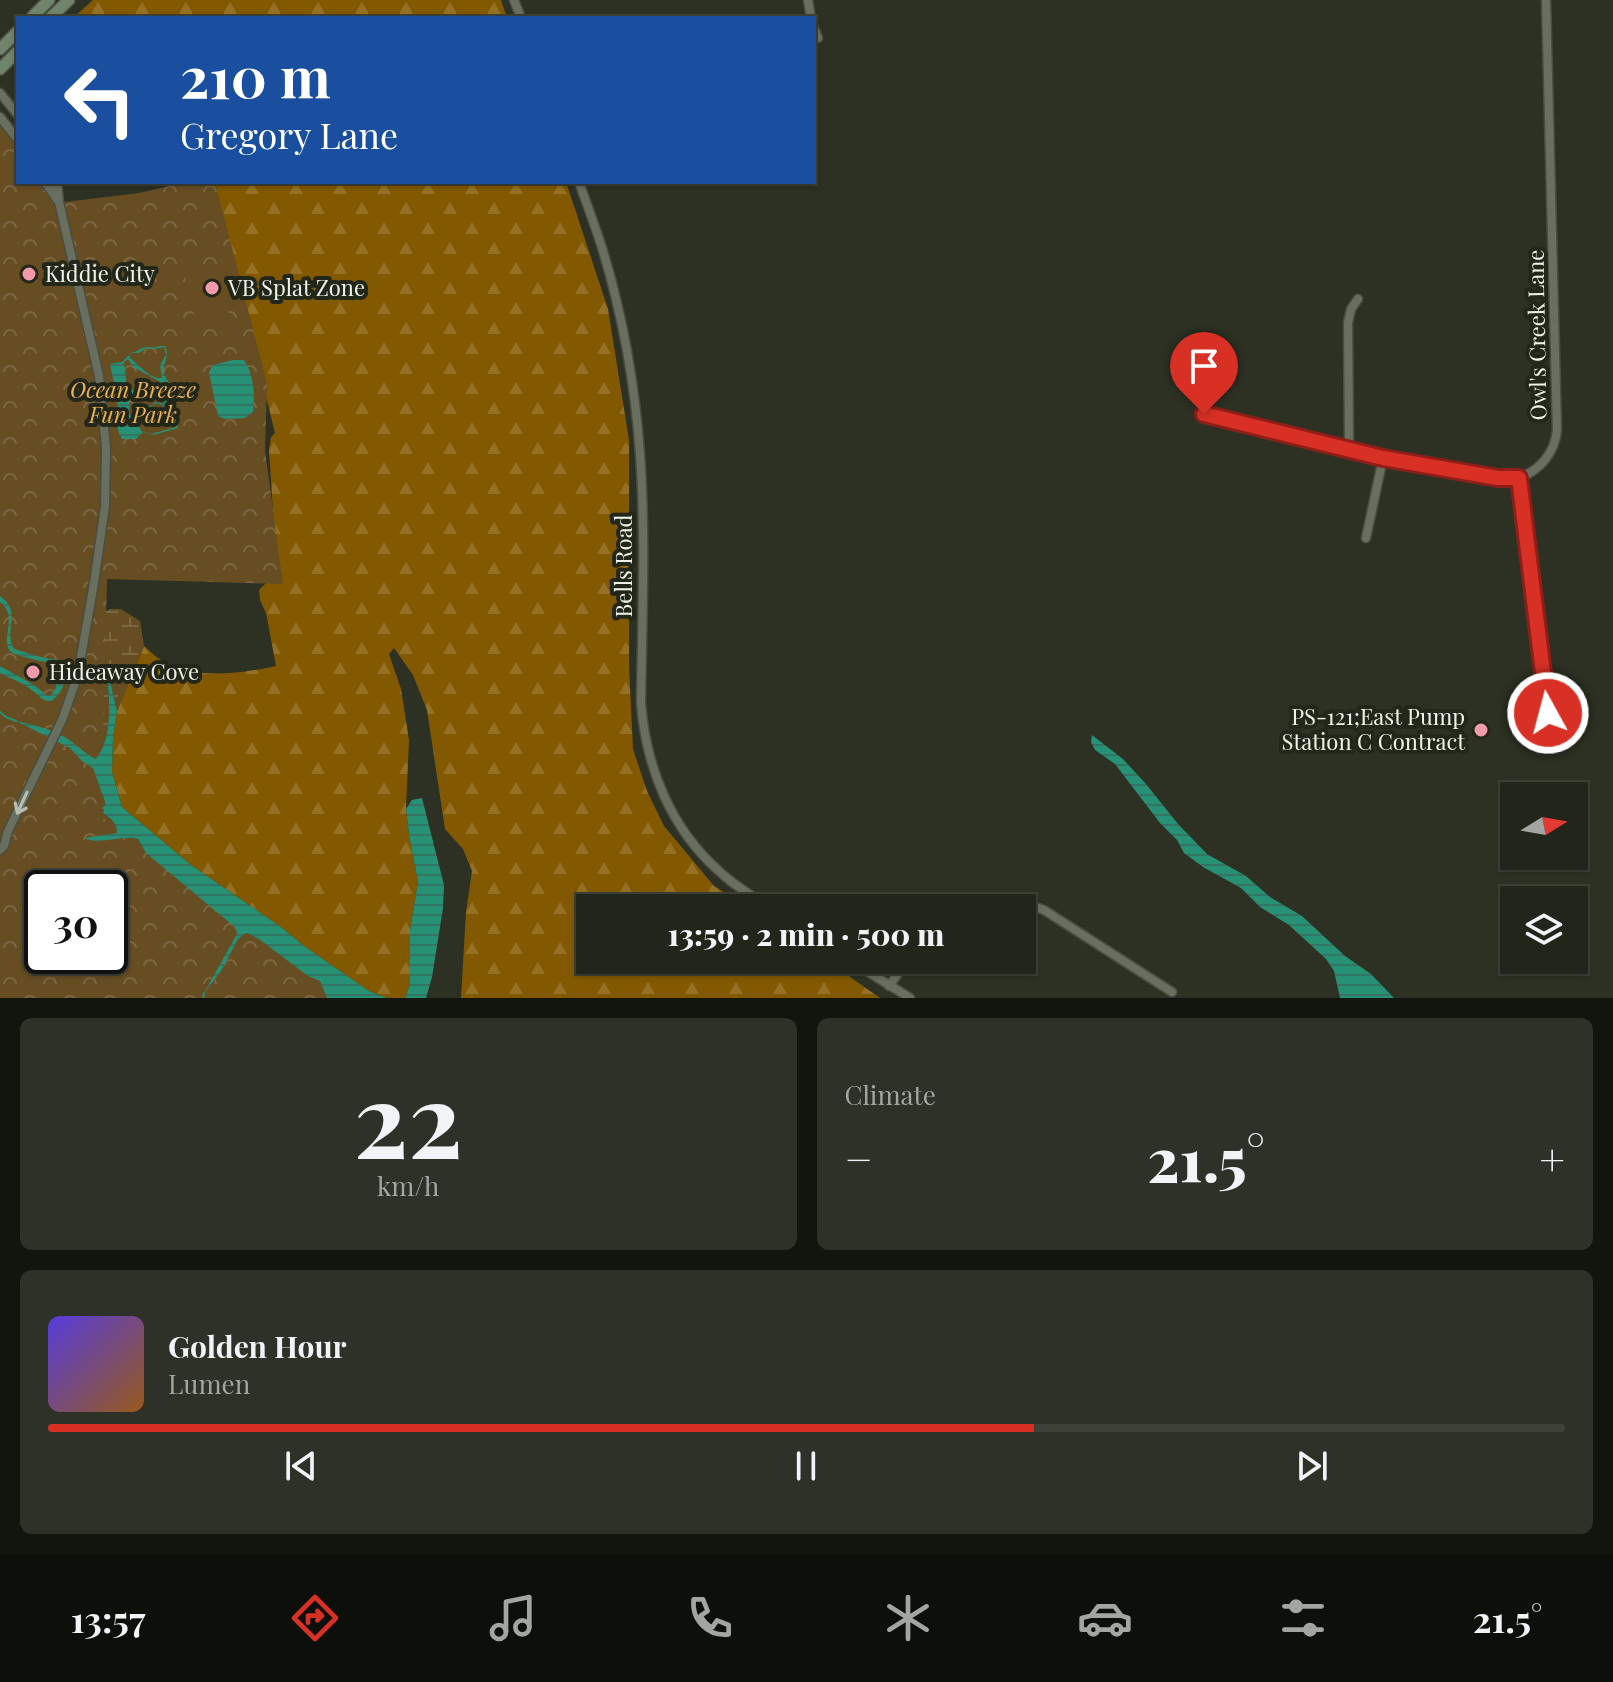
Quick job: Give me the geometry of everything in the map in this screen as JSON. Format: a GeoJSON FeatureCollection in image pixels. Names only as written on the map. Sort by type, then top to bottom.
{"type":"FeatureCollection","features":[{"type":"Feature","properties":{"kind":"main road"},"geometry":{"type":"LineString","coordinates":[[33,16],[49,0]]}},
{"type":"Feature","properties":{"kind":"main road"},"geometry":{"type":"LineString","coordinates":[[52,16],[69,0]]}},
{"type":"Feature","properties":{"kind":"main road"},"geometry":{"type":"LineString","coordinates":[[0,49],[16,33]]}},
{"type":"Feature","properties":{"kind":"main road"},"geometry":{"type":"LineString","coordinates":[[0,69],[16,53]]}},
{"type":"Feature","properties":{"kind":"street","name":"Owl's Creek Lane"},"geometry":{"type":"LineString","coordinates":[[1519,478],[1533,472],[1545,460],[1556,442],[1557,430],[1546,0]]}},
{"type":"Feature","properties":{"kind":"street"},"geometry":{"type":"LineString","coordinates":[[816,33],[818,38]]}},
{"type":"Feature","properties":{"kind":"street"},"geometry":{"type":"LineString","coordinates":[[0,93],[16,113]]}},
{"type":"Feature","properties":{"kind":"street"},"geometry":{"type":"LineString","coordinates":[[0,117],[16,137]]}},
{"type":"Feature","properties":{"kind":"street"},"geometry":{"type":"LineString","coordinates":[[46,184],[59,202]]}},
{"type":"Feature","properties":{"kind":"street"},"geometry":{"type":"LineString","coordinates":[[2,848],[63,718],[78,674],[105,506],[106,448],[99,376],[57,184]]}},
{"type":"Feature","properties":{"kind":"street","name":"Bells Road"},"geometry":{"type":"LineString","coordinates":[[580,184],[614,291],[637,419],[643,540],[641,703],[649,759],[665,800],[686,835],[733,883],[750,894]]}},
{"type":"Feature","properties":{"kind":"street"},"geometry":{"type":"LineString","coordinates":[[1348,449],[1348,323],[1351,309],[1358,299]]}},
{"type":"Feature","properties":{"kind":"street"},"geometry":{"type":"LineString","coordinates":[[1204,414],[1383,458],[1498,478],[1519,478],[1552,745]]}},
{"type":"Feature","properties":{"kind":"street"},"geometry":{"type":"LineString","coordinates":[[1366,538],[1383,458]]}},
{"type":"Feature","properties":{"kind":"street"},"geometry":{"type":"LineString","coordinates":[[1036,907],[1059,918],[1172,992]]}},
{"type":"Feature","properties":{"kind":"street"},"geometry":{"type":"LineString","coordinates":[[871,974],[910,998]]}},
{"type":"Feature","properties":{"kind":"street"},"geometry":{"type":"LineString","coordinates":[[889,986],[898,974]]}},
{"type":"Feature","properties":{"kind":"green space"},"geometry":{"type":"Polygon","coordinates":[[[93,0],[501,0],[506,16],[75,16],[93,0]]]}},
{"type":"Feature","properties":{"kind":"green space","name":"Ocean Breeze Fun Park"},"geometry":{"type":"Polygon","coordinates":[[[0,122],[16,142],[16,184],[51,184],[65,202],[139,193],[178,184],[216,184],[267,383],[265,450],[283,584],[107,579],[101,816],[343,998],[0,998],[0,122]]]}},
{"type":"Feature","properties":{"kind":"green space"},"geometry":{"type":"Polygon","coordinates":[[[213,184],[567,184],[608,309],[629,440],[629,666],[633,749],[647,791],[664,826],[714,886],[727,894],[576,894],[576,974],[846,974],[880,998],[461,998],[466,912],[472,871],[463,849],[445,829],[427,710],[413,675],[394,648],[389,654],[401,689],[409,740],[406,809],[418,882],[410,930],[410,984],[405,998],[387,998],[369,991],[191,865],[122,807],[112,772],[113,738],[117,711],[144,646],[166,663],[195,672],[236,672],[276,666],[259,590],[277,572],[269,450],[271,437],[275,433],[213,184]]]}},
{"type":"Feature","properties":{"kind":"green space","name":"VB Splat Zone"},"geometry":{"type":"Polygon","coordinates":[[[231,261],[241,303],[227,306],[230,318],[197,326],[184,273],[231,261]]]}},
{"type":"Feature","properties":{"kind":"green space"},"geometry":{"type":"Polygon","coordinates":[[[121,609],[140,621],[144,646],[117,711],[111,674],[107,669],[108,728],[96,759],[51,730],[19,723],[70,748],[93,768],[105,802],[103,813],[115,824],[117,834],[86,838],[138,839],[146,853],[236,928],[237,934],[208,987],[244,933],[259,939],[295,967],[320,981],[327,998],[320,998],[270,959],[250,956],[225,973],[206,998],[194,998],[204,980],[201,974],[209,963],[208,957],[201,946],[128,887],[128,870],[109,870],[94,854],[84,850],[34,867],[13,861],[12,855],[40,838],[65,777],[53,759],[37,744],[0,720],[0,677],[26,694],[54,719],[72,722],[98,676],[102,613],[121,609]]]}},
{"type":"Feature","properties":{"kind":"shaded area"},"geometry":{"type":"Polygon","coordinates":[[[165,346],[167,356],[164,371],[168,381],[166,385],[133,367],[128,359],[124,362],[127,390],[163,386],[165,389],[149,396],[130,398],[129,412],[133,419],[137,414],[156,402],[164,404],[168,392],[170,398],[166,403],[176,417],[178,428],[153,435],[143,432],[136,439],[122,439],[110,364],[122,362],[131,353],[143,348],[165,346]],[[164,347],[146,348],[129,357],[149,374],[162,378],[160,365],[166,355],[164,347]],[[157,403],[134,420],[141,431],[151,434],[176,427],[169,409],[157,403]]]}},
{"type":"Feature","properties":{"kind":"shaded area"},"geometry":{"type":"Polygon","coordinates":[[[244,360],[250,372],[254,392],[253,412],[245,418],[225,419],[218,416],[209,372],[213,365],[244,360]]]}},
{"type":"Feature","properties":{"kind":"shaded area"},"geometry":{"type":"Polygon","coordinates":[[[0,596],[7,602],[12,615],[10,635],[14,649],[61,660],[66,664],[64,684],[53,700],[44,700],[26,686],[0,673],[0,666],[50,696],[63,671],[61,665],[26,658],[10,651],[7,645],[8,614],[0,602],[0,596]]]}},
{"type":"Feature","properties":{"kind":"shaded area"},"geometry":{"type":"Polygon","coordinates":[[[107,667],[117,711],[112,772],[122,807],[191,865],[369,991],[387,998],[327,998],[320,981],[308,976],[247,933],[238,939],[221,971],[204,993],[237,934],[236,928],[146,853],[138,839],[97,841],[84,838],[117,833],[115,824],[103,813],[105,802],[93,768],[70,748],[16,721],[56,733],[96,759],[108,727],[107,667]]]}},
{"type":"Feature","properties":{"kind":"shaded area"},"geometry":{"type":"Polygon","coordinates":[[[1092,735],[1123,759],[1207,854],[1246,876],[1270,897],[1302,916],[1345,956],[1371,974],[1394,998],[1340,998],[1334,971],[1326,959],[1289,925],[1260,907],[1241,888],[1184,853],[1177,840],[1160,823],[1115,764],[1095,750],[1092,735]]]}},
{"type":"Feature","properties":{"kind":"shaded area"},"geometry":{"type":"Polygon","coordinates":[[[422,798],[444,885],[443,908],[426,998],[405,998],[410,984],[410,930],[418,882],[406,809],[412,800],[422,798]]]}},
{"type":"Feature","properties":{"kind":"waterway"},"geometry":{"type":"LineString","coordinates":[[0,712],[16,721]]}},
{"type":"Feature","properties":{"kind":"waterway"},"geometry":{"type":"LineString","coordinates":[[203,998],[204,993]]}},
{"type":"Feature","properties":{"kind":"place","name":"Kiddie City"},"geometry":{"type":"Point","coordinates":[29,274]}},
{"type":"Feature","properties":{"kind":"place","name":"VB Splat Zone"},"geometry":{"type":"Point","coordinates":[212,288]}},
{"type":"Feature","properties":{"kind":"place","name":"Hideaway Cove"},"geometry":{"type":"Point","coordinates":[33,672]}},
{"type":"Feature","properties":{"kind":"place","name":"PS-121;East Pump Station C Contract"},"geometry":{"type":"Point","coordinates":[1481,730]}},
{"type":"Feature","properties":{"kind":"route"},"geometry":{"type":"LineString","coordinates":[[1204,414],[1383,458],[1498,478],[1519,478],[1548,713]]}}]}
